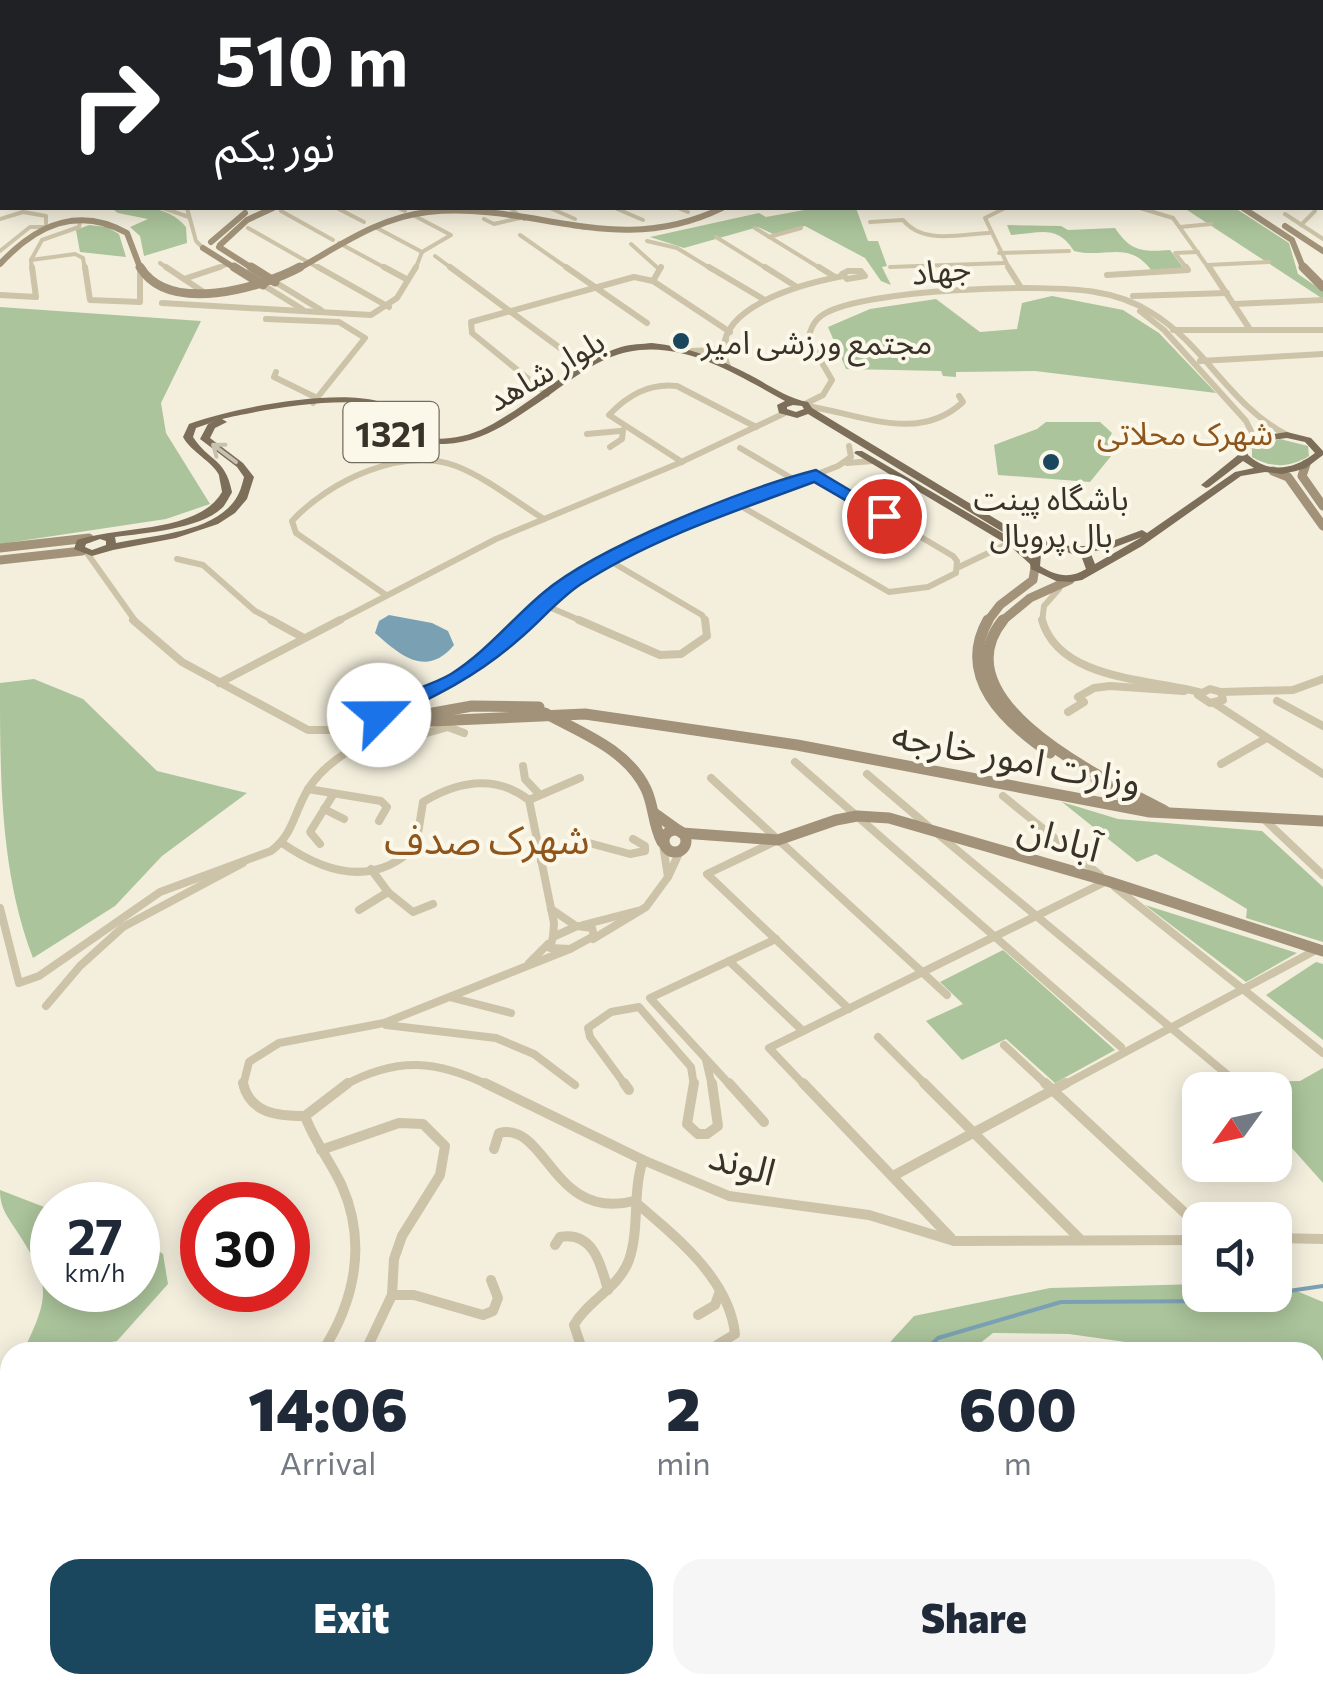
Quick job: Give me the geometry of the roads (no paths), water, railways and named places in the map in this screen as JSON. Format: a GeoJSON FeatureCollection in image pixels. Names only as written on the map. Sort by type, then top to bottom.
{"type":"FeatureCollection","features":[{"type":"Feature","properties":{"kind":"main road"},"geometry":{"type":"LineString","coordinates":[[1240,0],[1253,0]]}},
{"type":"Feature","properties":{"kind":"main road"},"geometry":{"type":"LineString","coordinates":[[209,244],[235,219],[254,210]]}},
{"type":"Feature","properties":{"kind":"main road"},"geometry":{"type":"LineString","coordinates":[[209,244],[247,220],[274,210]]}},
{"type":"Feature","properties":{"kind":"main road"},"geometry":{"type":"LineString","coordinates":[[0,264],[26,237],[48,225],[80,222],[124,229],[131,238],[140,270],[162,285],[190,292],[222,293],[275,282],[311,262],[336,242],[371,225],[408,213],[434,210]]}},
{"type":"Feature","properties":{"kind":"main road"},"geometry":{"type":"LineString","coordinates":[[450,210],[585,228],[640,230],[691,221],[717,210]]}},
{"type":"Feature","properties":{"kind":"main road"},"geometry":{"type":"LineString","coordinates":[[1246,210],[1292,240],[1304,273],[1320,285],[1323,272]]}},
{"type":"Feature","properties":{"kind":"main road"},"geometry":{"type":"LineString","coordinates":[[1258,210],[1323,251]]}},
{"type":"Feature","properties":{"kind":"main road"},"geometry":{"type":"LineString","coordinates":[[209,244],[228,264],[263,286]]}},
{"type":"Feature","properties":{"kind":"main road"},"geometry":{"type":"LineString","coordinates":[[209,244],[275,282]]}},
{"type":"Feature","properties":{"kind":"main road","name":"بلوار شاهد"},"geometry":{"type":"LineString","coordinates":[[107,542],[186,522],[226,500],[230,489],[222,470],[188,437],[192,426],[216,415],[315,404],[360,406],[405,441],[443,446],[494,434],[614,353],[662,347],[692,351],[728,366],[793,402]]}},
{"type":"Feature","properties":{"kind":"main road","name":"بلوار شاهد"},"geometry":{"type":"LineString","coordinates":[[555,391],[617,357],[645,352],[673,353],[720,368],[1014,544],[1033,564],[1057,578],[1076,578]]}},
{"type":"Feature","properties":{"kind":"main road"},"geometry":{"type":"LineString","coordinates":[[788,412],[793,402],[807,407],[1010,532],[1087,556],[1092,570]]}},
{"type":"Feature","properties":{"kind":"main road","name":"بلوار شاهد"},"geometry":{"type":"LineString","coordinates":[[107,542],[195,530],[238,506],[248,493],[249,478],[240,464],[205,439],[210,426],[315,404]]}},
{"type":"Feature","properties":{"kind":"main road"},"geometry":{"type":"LineString","coordinates":[[788,412],[807,407]]}},
{"type":"Feature","properties":{"kind":"main road"},"geometry":{"type":"LineString","coordinates":[[1243,456],[1242,450],[1250,444],[1290,435],[1323,434]]}},
{"type":"Feature","properties":{"kind":"main road"},"geometry":{"type":"LineString","coordinates":[[1150,812],[1101,783],[1017,718],[994,684],[988,665],[989,646],[1004,616],[1138,544],[1238,474],[1306,464],[1322,452],[1315,444],[1290,435]]}},
{"type":"Feature","properties":{"kind":"main road"},"geometry":{"type":"LineString","coordinates":[[1243,456],[1288,478],[1323,526]]}},
{"type":"Feature","properties":{"kind":"main road"},"geometry":{"type":"LineString","coordinates":[[1075,550],[1132,539],[1243,456]]}},
{"type":"Feature","properties":{"kind":"main road"},"geometry":{"type":"LineString","coordinates":[[1306,464],[1302,476],[1323,506]]}},
{"type":"Feature","properties":{"kind":"main road"},"geometry":{"type":"LineString","coordinates":[[0,548],[89,538],[107,542]]}},
{"type":"Feature","properties":{"kind":"main road"},"geometry":{"type":"LineString","coordinates":[[84,552],[79,544],[89,538]]}},
{"type":"Feature","properties":{"kind":"main road"},"geometry":{"type":"LineString","coordinates":[[0,560],[84,552],[107,542]]}},
{"type":"Feature","properties":{"kind":"main road"},"geometry":{"type":"LineString","coordinates":[[1057,547],[1041,550],[1033,564],[1033,580],[993,612],[982,629],[976,658],[982,685],[1020,733],[1173,816]]}},
{"type":"Feature","properties":{"kind":"main road"},"geometry":{"type":"LineString","coordinates":[[1023,589],[1042,581],[1049,583],[1050,588]]}},
{"type":"Feature","properties":{"kind":"main road"},"geometry":{"type":"LineString","coordinates":[[528,706],[601,741],[631,766],[641,779],[663,844]]}},
{"type":"Feature","properties":{"kind":"main road","name":"وزارت امور خارجه"},"geometry":{"type":"LineString","coordinates":[[411,722],[528,706],[588,711],[702,732]]}},
{"type":"Feature","properties":{"kind":"main road","name":"وزارت امور خارجه"},"geometry":{"type":"LineString","coordinates":[[471,711],[499,715],[585,714],[797,745],[1173,816],[1323,822]]}},
{"type":"Feature","properties":{"kind":"main road"},"geometry":{"type":"LineString","coordinates":[[574,729],[570,718],[585,714]]}},
{"type":"Feature","properties":{"kind":"main road"},"geometry":{"type":"LineString","coordinates":[[499,715],[574,729]]}},
{"type":"Feature","properties":{"kind":"main road"},"geometry":{"type":"LineString","coordinates":[[1101,783],[1107,794],[1102,803]]}},
{"type":"Feature","properties":{"kind":"main road"},"geometry":{"type":"LineString","coordinates":[[654,813],[688,838],[684,848],[663,844]]}},
{"type":"Feature","properties":{"kind":"main road","name":"آبادان"},"geometry":{"type":"LineString","coordinates":[[682,833],[722,839],[778,840],[857,816],[889,818],[1107,881],[1320,950]]}},
{"type":"Feature","properties":{"kind":"main road"},"geometry":{"type":"LineString","coordinates":[[663,844],[667,834],[682,833]]}},
{"type":"Feature","properties":{"kind":"main road","name":"آبادان"},"geometry":{"type":"LineString","coordinates":[[684,848],[722,839]]}},
{"type":"Feature","properties":{"kind":"street"},"geometry":{"type":"LineString","coordinates":[[169,210],[189,217]]}},
{"type":"Feature","properties":{"kind":"street"},"geometry":{"type":"LineString","coordinates":[[187,210],[209,244]]}},
{"type":"Feature","properties":{"kind":"street"},"geometry":{"type":"LineString","coordinates":[[279,210],[408,280]]}},
{"type":"Feature","properties":{"kind":"street"},"geometry":{"type":"LineString","coordinates":[[341,210],[364,222]]}},
{"type":"Feature","properties":{"kind":"street"},"geometry":{"type":"LineString","coordinates":[[484,219],[494,224],[522,219],[522,214],[514,210]]}},
{"type":"Feature","properties":{"kind":"street"},"geometry":{"type":"LineString","coordinates":[[555,210],[575,219]]}},
{"type":"Feature","properties":{"kind":"street"},"geometry":{"type":"LineString","coordinates":[[620,210],[643,220]]}},
{"type":"Feature","properties":{"kind":"street"},"geometry":{"type":"LineString","coordinates":[[683,210],[688,212]]}},
{"type":"Feature","properties":{"kind":"street"},"geometry":{"type":"LineString","coordinates":[[900,210],[912,232],[928,236],[990,233]]}},
{"type":"Feature","properties":{"kind":"street"},"geometry":{"type":"LineString","coordinates":[[1001,210],[986,218],[990,233],[1020,286]]}},
{"type":"Feature","properties":{"kind":"street"},"geometry":{"type":"LineString","coordinates":[[1146,210],[1172,218],[1180,227],[1250,323],[1249,328]]}},
{"type":"Feature","properties":{"kind":"street"},"geometry":{"type":"LineString","coordinates":[[1301,225],[1316,211]]}},
{"type":"Feature","properties":{"kind":"street"},"geometry":{"type":"LineString","coordinates":[[0,219],[25,212],[38,213],[46,216],[48,225],[20,232],[0,251]]}},
{"type":"Feature","properties":{"kind":"street"},"geometry":{"type":"LineString","coordinates":[[162,303],[371,315],[389,308],[401,297],[422,252],[451,235],[408,213]]}},
{"type":"Feature","properties":{"kind":"street"},"geometry":{"type":"LineString","coordinates":[[1285,214],[1322,236]]}},
{"type":"Feature","properties":{"kind":"street"},"geometry":{"type":"LineString","coordinates":[[870,222],[903,220]]}},
{"type":"Feature","properties":{"kind":"street"},"geometry":{"type":"LineString","coordinates":[[0,295],[36,297],[31,260],[34,246],[43,238],[79,227],[80,222]]}},
{"type":"Feature","properties":{"kind":"street"},"geometry":{"type":"LineString","coordinates":[[1180,227],[1211,224]]}},
{"type":"Feature","properties":{"kind":"street"},"geometry":{"type":"LineString","coordinates":[[248,228],[389,308]]}},
{"type":"Feature","properties":{"kind":"street"},"geometry":{"type":"LineString","coordinates":[[377,228],[422,252]]}},
{"type":"Feature","properties":{"kind":"street"},"geometry":{"type":"LineString","coordinates":[[728,366],[724,360],[734,322],[762,299],[839,276],[755,228]]}},
{"type":"Feature","properties":{"kind":"street"},"geometry":{"type":"LineString","coordinates":[[769,237],[801,228]]}},
{"type":"Feature","properties":{"kind":"street"},"geometry":{"type":"LineString","coordinates":[[520,236],[647,322]]}},
{"type":"Feature","properties":{"kind":"street"},"geometry":{"type":"LineString","coordinates":[[716,237],[798,286]]}},
{"type":"Feature","properties":{"kind":"street"},"geometry":{"type":"LineString","coordinates":[[647,240],[678,248],[762,299]]}},
{"type":"Feature","properties":{"kind":"street"},"geometry":{"type":"LineString","coordinates":[[630,244],[661,266],[653,281]]}},
{"type":"Feature","properties":{"kind":"street"},"geometry":{"type":"LineString","coordinates":[[1000,253],[1069,251]]}},
{"type":"Feature","properties":{"kind":"street"},"geometry":{"type":"LineString","coordinates":[[1107,275],[1188,270],[1175,253],[1198,252]]}},
{"type":"Feature","properties":{"kind":"street"},"geometry":{"type":"LineString","coordinates":[[31,260],[75,254],[83,258],[90,300],[140,302],[140,270]]}},
{"type":"Feature","properties":{"kind":"street"},"geometry":{"type":"LineString","coordinates":[[435,256],[560,348]]}},
{"type":"Feature","properties":{"kind":"street"},"geometry":{"type":"LineString","coordinates":[[1207,265],[1269,262]]}},
{"type":"Feature","properties":{"kind":"street"},"geometry":{"type":"LineString","coordinates":[[890,267],[1005,263]]}},
{"type":"Feature","properties":{"kind":"street"},"geometry":{"type":"LineString","coordinates":[[160,264],[202,291]]}},
{"type":"Feature","properties":{"kind":"street"},"geometry":{"type":"LineString","coordinates":[[184,279],[228,264]]}},
{"type":"Feature","properties":{"kind":"street"},"geometry":{"type":"LineString","coordinates":[[555,391],[535,383],[469,330],[476,318],[625,278],[653,281],[730,332]]}},
{"type":"Feature","properties":{"kind":"street"},"geometry":{"type":"LineString","coordinates":[[275,282],[325,312]]}},
{"type":"Feature","properties":{"kind":"street"},"geometry":{"type":"LineString","coordinates":[[263,286],[305,311]]}},
{"type":"Feature","properties":{"kind":"street","name":"جهاد"},"geometry":{"type":"LineString","coordinates":[[807,407],[832,380],[808,339],[810,327],[820,316],[860,304],[1020,286],[1124,298],[1152,312],[1254,419],[1290,435]]}},
{"type":"Feature","properties":{"kind":"street"},"geometry":{"type":"LineString","coordinates":[[1133,296],[1227,293]]}},
{"type":"Feature","properties":{"kind":"street"},"geometry":{"type":"LineString","coordinates":[[1235,304],[1323,300]]}},
{"type":"Feature","properties":{"kind":"street"},"geometry":{"type":"LineString","coordinates":[[266,319],[341,322],[365,338],[315,404],[286,386],[274,376],[276,372]]}},
{"type":"Feature","properties":{"kind":"street"},"geometry":{"type":"LineString","coordinates":[[716,322],[734,322]]}},
{"type":"Feature","properties":{"kind":"street"},"geometry":{"type":"LineString","coordinates":[[1168,330],[1323,330]]}},
{"type":"Feature","properties":{"kind":"street"},"geometry":{"type":"LineString","coordinates":[[1168,330],[1246,421],[1252,433],[1250,444]]}},
{"type":"Feature","properties":{"kind":"street"},"geometry":{"type":"LineString","coordinates":[[692,351],[713,350],[727,342]]}},
{"type":"Feature","properties":{"kind":"street"},"geometry":{"type":"LineString","coordinates":[[1200,361],[1323,354]]}},
{"type":"Feature","properties":{"kind":"street"},"geometry":{"type":"LineString","coordinates":[[535,383],[555,391]]}},
{"type":"Feature","properties":{"kind":"street"},"geometry":{"type":"LineString","coordinates":[[682,462],[624,430],[609,415],[634,394],[664,384],[677,386],[756,427]]}},
{"type":"Feature","properties":{"kind":"street"},"geometry":{"type":"LineString","coordinates":[[807,407],[876,422],[914,424],[957,410],[963,402],[959,396]]}},
{"type":"Feature","properties":{"kind":"street"},"geometry":{"type":"LineString","coordinates":[[219,682],[544,519],[682,462],[788,412]]}},
{"type":"Feature","properties":{"kind":"street"},"geometry":{"type":"LineString","coordinates":[[587,434],[624,430]]}},
{"type":"Feature","properties":{"kind":"street"},"geometry":{"type":"LineString","coordinates":[[610,447],[622,439],[624,430]]}},
{"type":"Feature","properties":{"kind":"street"},"geometry":{"type":"LineString","coordinates":[[84,552],[130,618],[182,662],[308,730],[341,730],[423,697],[457,678],[514,634],[542,604],[610,560],[838,466],[851,457],[848,446]]}},
{"type":"Feature","properties":{"kind":"street"},"geometry":{"type":"LineString","coordinates":[[740,448],[798,482]]}},
{"type":"Feature","properties":{"kind":"street"},"geometry":{"type":"LineString","coordinates":[[838,466],[874,461]]}},
{"type":"Feature","properties":{"kind":"street"},"geometry":{"type":"LineString","coordinates":[[386,595],[296,533],[292,520],[300,510],[344,480],[398,466],[435,462],[454,465],[544,519]]}},
{"type":"Feature","properties":{"kind":"street"},"geometry":{"type":"LineString","coordinates":[[816,475],[952,556],[959,567]]}},
{"type":"Feature","properties":{"kind":"street"},"geometry":{"type":"LineString","coordinates":[[739,505],[889,592],[909,592],[938,584],[959,567],[1002,546]]}},
{"type":"Feature","properties":{"kind":"street"},"geometry":{"type":"LineString","coordinates":[[177,559],[203,565],[256,611],[304,638]]}},
{"type":"Feature","properties":{"kind":"street"},"geometry":{"type":"LineString","coordinates":[[542,604],[644,651],[670,655],[693,648],[706,636],[708,626],[702,614],[610,560]]}},
{"type":"Feature","properties":{"kind":"street"},"geometry":{"type":"LineString","coordinates":[[1076,578],[1045,601],[1040,620],[1057,647],[1110,672],[1199,692]]}},
{"type":"Feature","properties":{"kind":"street"},"geometry":{"type":"LineString","coordinates":[[1068,712],[1084,702],[1078,697],[1094,688],[1294,690],[1323,679]]}},
{"type":"Feature","properties":{"kind":"street"},"geometry":{"type":"LineString","coordinates":[[1199,692],[1202,700],[1323,774]]}},
{"type":"Feature","properties":{"kind":"street"},"geometry":{"type":"LineString","coordinates":[[1214,704],[1224,700],[1221,692]]}},
{"type":"Feature","properties":{"kind":"street"},"geometry":{"type":"LineString","coordinates":[[1277,702],[1323,726]]}},
{"type":"Feature","properties":{"kind":"street","name":"وزارت امور خارجه"},"geometry":{"type":"LineString","coordinates":[[282,843],[308,789],[328,765],[376,736],[411,722]]}},
{"type":"Feature","properties":{"kind":"street"},"geometry":{"type":"LineString","coordinates":[[416,736],[448,727],[464,732]]}},
{"type":"Feature","properties":{"kind":"street"},"geometry":{"type":"LineString","coordinates":[[1221,764],[1264,739]]}},
{"type":"Feature","properties":{"kind":"street"},"geometry":{"type":"LineString","coordinates":[[795,762],[1121,1047]]}},
{"type":"Feature","properties":{"kind":"street"},"geometry":{"type":"LineString","coordinates":[[523,766],[526,779],[540,795]]}},
{"type":"Feature","properties":{"kind":"street"},"geometry":{"type":"LineString","coordinates":[[867,774],[1223,1072]]}},
{"type":"Feature","properties":{"kind":"street"},"geometry":{"type":"LineString","coordinates":[[529,800],[580,778]]}},
{"type":"Feature","properties":{"kind":"street"},"geometry":{"type":"LineString","coordinates":[[712,778],[947,995]]}},
{"type":"Feature","properties":{"kind":"street"},"geometry":{"type":"LineString","coordinates":[[0,908],[19,983],[42,977],[134,906],[282,843],[318,867],[388,866],[412,852],[423,802],[438,792],[468,783],[494,782],[516,788],[529,800],[551,909],[550,940],[555,950],[570,950]]}},
{"type":"Feature","properties":{"kind":"street"},"geometry":{"type":"LineString","coordinates":[[308,789],[381,801],[387,807],[379,821]]}},
{"type":"Feature","properties":{"kind":"street"},"geometry":{"type":"LineString","coordinates":[[320,844],[310,832],[334,794]]}},
{"type":"Feature","properties":{"kind":"street"},"geometry":{"type":"LineString","coordinates":[[1002,796],[1323,1053]]}},
{"type":"Feature","properties":{"kind":"street"},"geometry":{"type":"LineString","coordinates":[[324,809],[344,819]]}},
{"type":"Feature","properties":{"kind":"street"},"geometry":{"type":"LineString","coordinates":[[1264,819],[1323,874]]}},
{"type":"Feature","properties":{"kind":"street"},"geometry":{"type":"LineString","coordinates":[[541,861],[588,843],[602,843],[624,855],[645,851],[633,839]]}},
{"type":"Feature","properties":{"kind":"street","name":"آبادان"},"geometry":{"type":"LineString","coordinates":[[776,939],[707,874],[778,840]]}},
{"type":"Feature","properties":{"kind":"street"},"geometry":{"type":"LineString","coordinates":[[663,844],[668,878]]}},
{"type":"Feature","properties":{"kind":"street"},"geometry":{"type":"LineString","coordinates":[[330,1342],[337,1332],[356,1269],[349,1206],[305,1116],[263,1111],[252,1102],[242,1087],[243,1070],[250,1060],[280,1043],[382,1024],[589,941],[626,922],[662,892],[684,848]]}},
{"type":"Feature","properties":{"kind":"street"},"geometry":{"type":"LineString","coordinates":[[46,1006],[61,986],[146,910],[231,874],[247,860]]}},
{"type":"Feature","properties":{"kind":"street"},"geometry":{"type":"LineString","coordinates":[[370,869],[388,892],[412,912],[433,904]]}},
{"type":"Feature","properties":{"kind":"street"},"geometry":{"type":"LineString","coordinates":[[954,1241],[769,1048],[1107,881]]}},
{"type":"Feature","properties":{"kind":"street"},"geometry":{"type":"LineString","coordinates":[[359,910],[388,892]]}},
{"type":"Feature","properties":{"kind":"street"},"geometry":{"type":"LineString","coordinates":[[551,909],[594,932],[589,941]]}},
{"type":"Feature","properties":{"kind":"street"},"geometry":{"type":"LineString","coordinates":[[518,972],[550,940],[580,926],[637,911]]}},
{"type":"Feature","properties":{"kind":"street"},"geometry":{"type":"LineString","coordinates":[[764,1122],[650,998],[776,939],[849,1008]]}},
{"type":"Feature","properties":{"kind":"street"},"geometry":{"type":"LineString","coordinates":[[893,1176],[1320,950]]}},
{"type":"Feature","properties":{"kind":"street"},"geometry":{"type":"LineString","coordinates":[[729,961],[803,1031]]}},
{"type":"Feature","properties":{"kind":"street"},"geometry":{"type":"LineString","coordinates":[[454,998],[511,1013]]}},
{"type":"Feature","properties":{"kind":"street"},"geometry":{"type":"LineString","coordinates":[[629,1090],[590,1037],[588,1028],[594,1021],[628,1006],[639,1007],[691,1067],[695,1089],[686,1124],[698,1134],[707,1134],[718,1126],[706,1060]]}},
{"type":"Feature","properties":{"kind":"street"},"geometry":{"type":"LineString","coordinates":[[382,1024],[496,1038],[534,1054],[575,1085]]}},
{"type":"Feature","properties":{"kind":"street"},"geometry":{"type":"LineString","coordinates":[[878,1038],[1079,1238]]}},
{"type":"Feature","properties":{"kind":"street"},"geometry":{"type":"LineString","coordinates":[[1004,1045],[1182,1209]]}},
{"type":"Feature","properties":{"kind":"street","name":"الوند"},"geometry":{"type":"LineString","coordinates":[[305,1116],[348,1080],[386,1066],[418,1063],[453,1068],[643,1160],[729,1196],[869,1215],[954,1241],[1182,1240]]}},
{"type":"Feature","properties":{"kind":"street"},"geometry":{"type":"LineString","coordinates":[[321,1150],[399,1123],[423,1124],[441,1138],[445,1153],[440,1176],[402,1236],[394,1259],[392,1295],[370,1342]]}},
{"type":"Feature","properties":{"kind":"street"},"geometry":{"type":"LineString","coordinates":[[494,1149],[499,1133],[511,1130],[526,1135],[546,1166],[579,1196],[607,1204],[634,1201],[671,1232],[732,1306],[735,1334],[722,1342]]}},
{"type":"Feature","properties":{"kind":"street"},"geometry":{"type":"LineString","coordinates":[[579,1342],[576,1319],[608,1290],[629,1260],[635,1179],[643,1160]]}},
{"type":"Feature","properties":{"kind":"street"},"geometry":{"type":"LineString","coordinates":[[555,1245],[560,1237],[571,1233],[582,1236],[603,1270],[608,1290]]}},
{"type":"Feature","properties":{"kind":"street"},"geometry":{"type":"LineString","coordinates":[[1292,1238],[1323,1239]]}},
{"type":"Feature","properties":{"kind":"street"},"geometry":{"type":"LineString","coordinates":[[392,1295],[414,1295],[483,1315],[494,1311],[498,1298],[491,1280]]}},
{"type":"Feature","properties":{"kind":"street"},"geometry":{"type":"LineString","coordinates":[[698,1315],[715,1305],[720,1291]]}},
{"type":"Feature","properties":{"kind":"water"},"geometry":{"type":"Polygon","coordinates":[[[389,615],[432,623],[448,631],[454,645],[433,660],[413,660],[375,633],[379,621],[389,615]]]}},
{"type":"Feature","properties":{"kind":"waterway"},"geometry":{"type":"LineString","coordinates":[[1292,1291],[1323,1286]]}},
{"type":"Feature","properties":{"kind":"waterway"},"geometry":{"type":"LineString","coordinates":[[934,1342],[1061,1302],[1182,1301]]}},
{"type":"Feature","properties":{"kind":"place","name":"مجتمع ورزشی امیر"},"geometry":{"type":"Point","coordinates":[681,341]}},
{"type":"Feature","properties":{"kind":"place","name":"باشگاه پینت بال پروبال"},"geometry":{"type":"Point","coordinates":[1051,462]}},
{"type":"Feature","properties":{"kind":"district","name":"شهرک محلاتی"},"geometry":{"type":"Point","coordinates":[1185,432]}},
{"type":"Feature","properties":{"kind":"district","name":"شهرک صدف"},"geometry":{"type":"Point","coordinates":[487,837]}}]}
